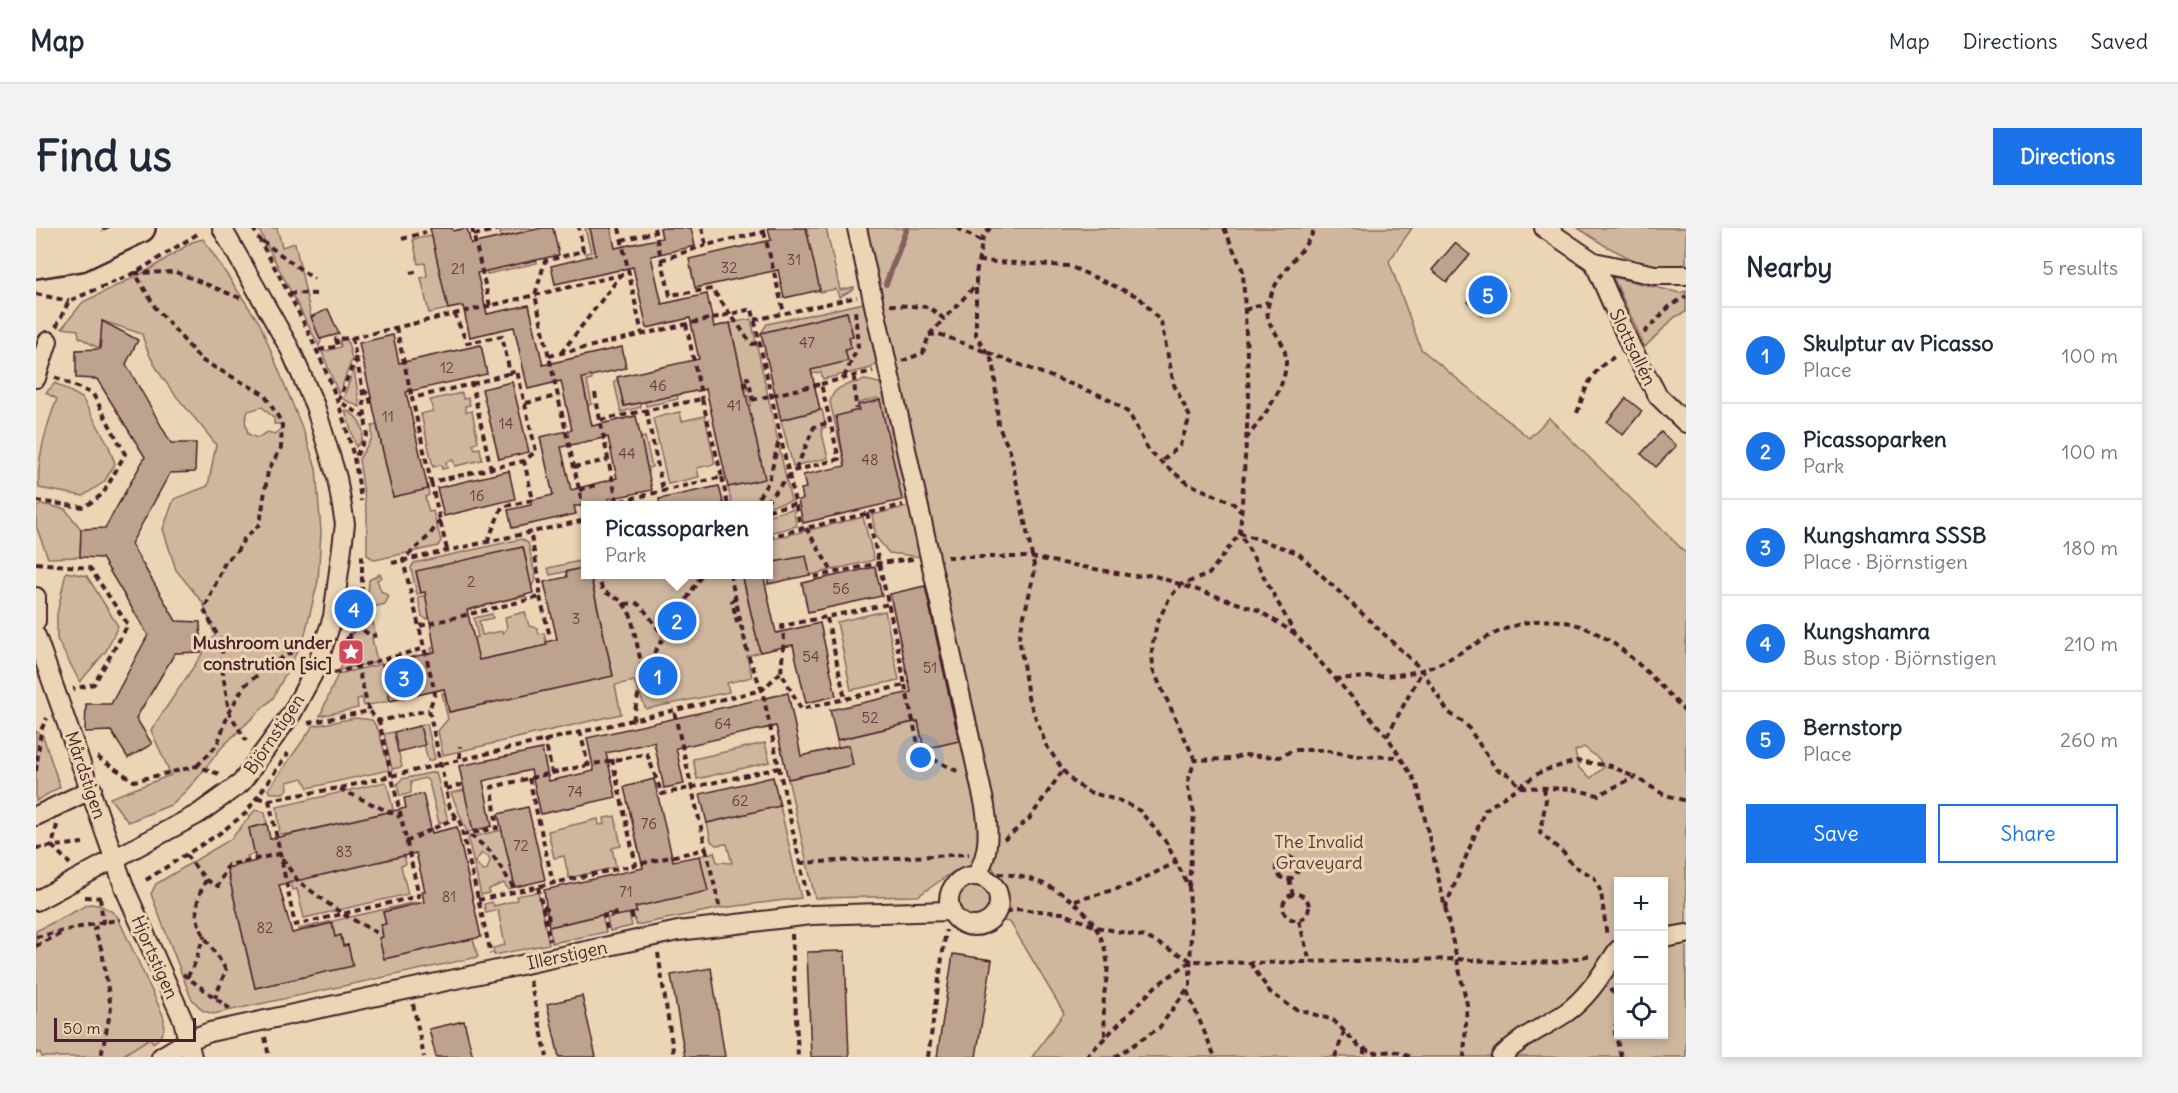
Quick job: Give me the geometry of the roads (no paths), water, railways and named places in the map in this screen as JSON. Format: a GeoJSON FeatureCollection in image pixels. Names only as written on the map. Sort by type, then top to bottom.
{"type":"FeatureCollection","features":[{"type":"Feature","properties":{"kind":"highway"},"geometry":{"type":"LineString","coordinates":[[36,237],[45,238],[88,228]]}},
{"type":"Feature","properties":{"kind":"highway"},"geometry":{"type":"LineString","coordinates":[[36,264],[80,257],[141,228]]}},
{"type":"Feature","properties":{"kind":"street","name":"Björnstigen"},"geometry":{"type":"LineString","coordinates":[[36,901],[198,814],[241,783],[292,713],[316,668],[333,617],[345,524],[337,478],[315,406],[290,350],[222,228]]}},
{"type":"Feature","properties":{"kind":"street"},"geometry":{"type":"LineString","coordinates":[[856,228],[874,301],[988,825],[987,854],[976,876]]}},
{"type":"Feature","properties":{"kind":"street"},"geometry":{"type":"LineString","coordinates":[[1544,228],[1594,262],[1655,274],[1686,275]]}},
{"type":"Feature","properties":{"kind":"street","name":"Slottsallén"},"geometry":{"type":"LineString","coordinates":[[1594,262],[1631,347],[1658,396],[1686,423]]}},
{"type":"Feature","properties":{"kind":"street"},"geometry":{"type":"LineString","coordinates":[[38,375],[48,341]]}},
{"type":"Feature","properties":{"kind":"street"},"geometry":{"type":"LineString","coordinates":[[36,597],[36,621]]}},
{"type":"Feature","properties":{"kind":"street","name":"Mårdstigen"},"geometry":{"type":"LineString","coordinates":[[36,636],[115,858]]}},
{"type":"Feature","properties":{"kind":"street"},"geometry":{"type":"LineString","coordinates":[[36,816],[92,789]]}},
{"type":"Feature","properties":{"kind":"street","name":"Hjortstigen"},"geometry":{"type":"LineString","coordinates":[[115,858],[191,1048]]}},
{"type":"Feature","properties":{"kind":"street"},"geometry":{"type":"LineString","coordinates":[[976,876],[985,878],[997,891],[999,904],[994,916],[987,922],[971,926],[956,918],[951,911],[949,898],[955,885],[963,878],[976,876]]}},
{"type":"Feature","properties":{"kind":"street","name":"Illerstigen"},"geometry":{"type":"LineString","coordinates":[[161,1057],[191,1048],[210,1032],[678,931],[811,915],[951,911]]}},
{"type":"Feature","properties":{"kind":"street"},"geometry":{"type":"LineString","coordinates":[[1668,937],[1686,934]]}},
{"type":"Feature","properties":{"kind":"street"},"geometry":{"type":"LineString","coordinates":[[1501,1057],[1520,1038],[1568,1011],[1593,988],[1613,945]]}},
{"type":"Feature","properties":{"kind":"waterway"},"geometry":{"type":"LineString","coordinates":[[886,284],[907,228]]}},
{"type":"Feature","properties":{"kind":"place","name":"Bernstorp"},"geometry":{"type":"Point","coordinates":[1488,295]}},
{"type":"Feature","properties":{"kind":"place","name":"Kungshamra"},"geometry":{"type":"Point","coordinates":[354,609]}},
{"type":"Feature","properties":{"kind":"place","name":"Picassoparken"},"geometry":{"type":"Point","coordinates":[677,621]}},
{"type":"Feature","properties":{"kind":"place","name":"Mushroom under constrution [sic]"},"geometry":{"type":"Point","coordinates":[351,652]}},
{"type":"Feature","properties":{"kind":"place","name":"Skulptur av Picasso"},"geometry":{"type":"Point","coordinates":[658,676]}},
{"type":"Feature","properties":{"kind":"place","name":"Kungshamra SSSB"},"geometry":{"type":"Point","coordinates":[404,678]}},
{"type":"Feature","properties":{"kind":"park label","name":"The Invalid Graveyard"},"geometry":{"type":"Point","coordinates":[1319,851]}}]}
